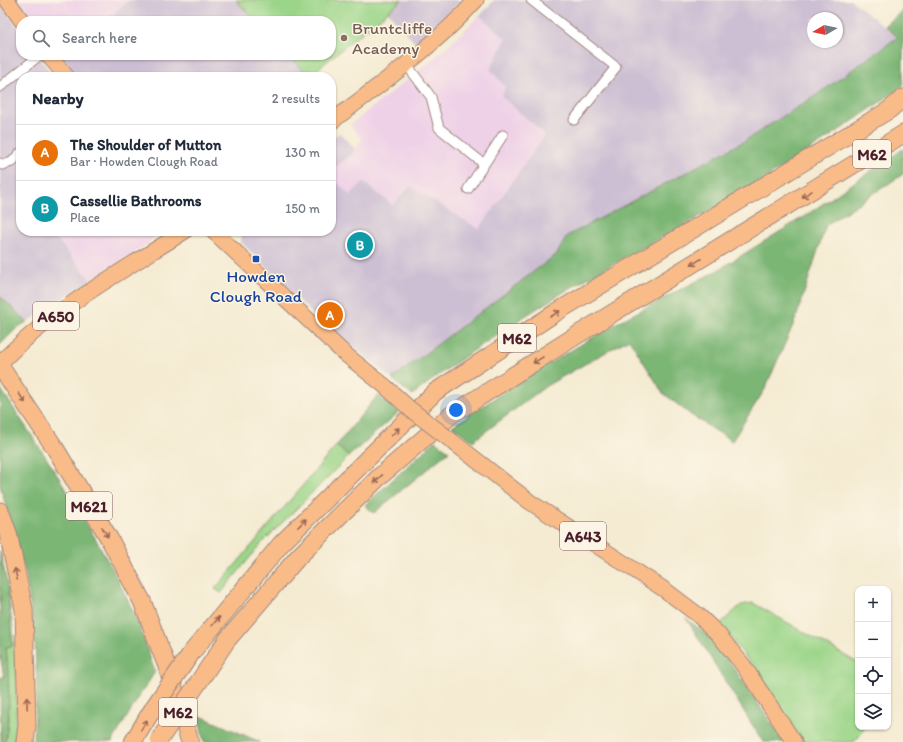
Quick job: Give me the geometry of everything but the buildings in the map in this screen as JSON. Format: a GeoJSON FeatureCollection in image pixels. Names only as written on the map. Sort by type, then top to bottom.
{"type":"FeatureCollection","features":[{"type":"Feature","properties":{"kind":"highway","name":"M62"},"geometry":{"type":"LineString","coordinates":[[134,742],[154,707],[192,652],[211,627],[282,544],[435,392],[555,313],[888,110],[903,98]]}},
{"type":"Feature","properties":{"kind":"highway","name":"M62"},"geometry":{"type":"LineString","coordinates":[[158,741],[227,640],[299,556],[378,478],[451,415],[574,337],[903,134]]}},
{"type":"Feature","properties":{"kind":"highway","name":"M621"},"geometry":{"type":"LineString","coordinates":[[0,365],[56,448],[109,538],[142,601],[168,669],[190,742]]}},
{"type":"Feature","properties":{"kind":"highway"},"geometry":{"type":"LineString","coordinates":[[0,511],[8,534],[24,609],[28,724],[25,742]]}},
{"type":"Feature","properties":{"kind":"main road"},"geometry":{"type":"LineString","coordinates":[[7,0],[18,16]]}},
{"type":"Feature","properties":{"kind":"main road"},"geometry":{"type":"LineString","coordinates":[[336,118],[407,65],[464,14],[476,0]]}},
{"type":"Feature","properties":{"kind":"main road"},"geometry":{"type":"LineString","coordinates":[[52,60],[62,72]]}},
{"type":"Feature","properties":{"kind":"main road"},"geometry":{"type":"LineString","coordinates":[[155,250],[162,236]]}},
{"type":"Feature","properties":{"kind":"main road","name":"A650"},"geometry":{"type":"LineString","coordinates":[[0,365],[23,339],[97,287],[177,236]]}},
{"type":"Feature","properties":{"kind":"main road","name":"A643"},"geometry":{"type":"LineString","coordinates":[[218,236],[345,354],[457,445],[530,502],[665,590],[698,615],[718,634],[743,665],[794,742]]}},
{"type":"Feature","properties":{"kind":"street"},"geometry":{"type":"LineString","coordinates":[[531,0],[616,67],[574,120]]}},
{"type":"Feature","properties":{"kind":"street"},"geometry":{"type":"LineString","coordinates":[[19,72],[34,60]]}},
{"type":"Feature","properties":{"kind":"street"},"geometry":{"type":"LineString","coordinates":[[407,65],[431,97],[439,128],[484,164]]}},
{"type":"Feature","properties":{"kind":"street"},"geometry":{"type":"LineString","coordinates":[[0,87],[16,74]]}},
{"type":"Feature","properties":{"kind":"street"},"geometry":{"type":"LineString","coordinates":[[468,189],[503,135]]}},
{"type":"Feature","properties":{"kind":"street"},"geometry":{"type":"LineString","coordinates":[[0,163],[2,165],[12,162],[16,158]]}},
{"type":"Feature","properties":{"kind":"shaded area"},"geometry":{"type":"Polygon","coordinates":[[[19,0],[130,0],[110,16],[30,16],[19,0]]]}},
{"type":"Feature","properties":{"kind":"shaded area"},"geometry":{"type":"Polygon","coordinates":[[[130,0],[236,0],[251,16],[110,16],[130,0]]]}},
{"type":"Feature","properties":{"kind":"shaded area"},"geometry":{"type":"Polygon","coordinates":[[[402,0],[462,0],[415,43],[388,12],[402,0]]]}},
{"type":"Feature","properties":{"kind":"shaded area"},"geometry":{"type":"Polygon","coordinates":[[[494,0],[851,0],[898,37],[821,92],[743,142],[567,236],[557,254],[392,379],[316,317],[241,242],[242,236],[336,236],[336,182],[350,195],[363,182],[393,205],[410,186],[479,229],[545,135],[502,97],[505,87],[490,69],[506,39],[480,16],[494,0]]]}},
{"type":"Feature","properties":{"kind":"shaded area"},"geometry":{"type":"Polygon","coordinates":[[[0,3],[16,25],[16,60],[42,60],[50,72],[16,72],[16,236],[54,236],[91,280],[27,322],[0,296],[0,3]]]}},
{"type":"Feature","properties":{"kind":"shaded area"},"geometry":{"type":"Polygon","coordinates":[[[480,16],[506,39],[490,69],[505,87],[502,97],[545,135],[479,229],[410,186],[393,205],[363,182],[350,196],[336,182],[336,166],[352,154],[362,139],[350,125],[431,61],[480,16]]]}},
{"type":"Feature","properties":{"kind":"shaded area"},"geometry":{"type":"Polygon","coordinates":[[[63,60],[294,60],[305,71],[304,72],[73,72],[63,60]]]}},
{"type":"Feature","properties":{"kind":"shaded area"},"geometry":{"type":"Polygon","coordinates":[[[340,133],[355,149],[352,154],[336,166],[336,136],[340,133]]]}},
{"type":"Feature","properties":{"kind":"shaded area"},"geometry":{"type":"Polygon","coordinates":[[[54,236],[155,236],[147,244],[91,280],[54,236]]]}},
{"type":"Feature","properties":{"kind":"green space","name":"Bruntcliffe Academy"},"geometry":{"type":"Polygon","coordinates":[[[236,0],[402,0],[336,54],[336,16],[251,16],[236,0]]]}},
{"type":"Feature","properties":{"kind":"green space"},"geometry":{"type":"Polygon","coordinates":[[[903,10],[903,86],[820,143],[756,184],[586,279],[541,306],[454,364],[412,395],[392,379],[557,254],[567,236],[743,142],[821,92],[898,37],[885,26],[903,10]]]}},
{"type":"Feature","properties":{"kind":"green space","name":"Bruntcliffe Academy"},"geometry":{"type":"Polygon","coordinates":[[[294,60],[329,60],[314,72],[305,72],[294,60]]]}},
{"type":"Feature","properties":{"kind":"green space"},"geometry":{"type":"Polygon","coordinates":[[[903,149],[903,174],[826,225],[796,318],[765,389],[732,441],[691,415],[663,393],[629,339],[546,386],[473,441],[452,426],[535,372],[620,321],[718,270],[805,216],[903,149]]]}},
{"type":"Feature","properties":{"kind":"green space"},"geometry":{"type":"Polygon","coordinates":[[[0,296],[27,322],[18,327],[0,345],[0,296]]]}},
{"type":"Feature","properties":{"kind":"green space"},"geometry":{"type":"Polygon","coordinates":[[[0,388],[70,495],[102,550],[135,615],[155,672],[112,742],[33,742],[37,688],[35,641],[26,575],[0,485],[0,388]]]}},
{"type":"Feature","properties":{"kind":"green space"},"geometry":{"type":"Polygon","coordinates":[[[378,395],[399,412],[349,456],[336,446],[378,395]]]}},
{"type":"Feature","properties":{"kind":"green space"},"geometry":{"type":"Polygon","coordinates":[[[435,441],[449,451],[374,513],[365,505],[435,441]]]}},
{"type":"Feature","properties":{"kind":"green space"},"geometry":{"type":"Polygon","coordinates":[[[336,446],[349,456],[260,545],[221,593],[215,589],[336,446]]]}},
{"type":"Feature","properties":{"kind":"green space"},"geometry":{"type":"Polygon","coordinates":[[[0,551],[7,583],[12,646],[6,647],[9,694],[5,742],[1,742],[0,678],[4,677],[0,654],[0,551]]]}},
{"type":"Feature","properties":{"kind":"green space"},"geometry":{"type":"Polygon","coordinates":[[[7,583],[17,682],[14,742],[5,742],[9,694],[6,647],[12,646],[7,583]]]}},
{"type":"Feature","properties":{"kind":"green space"},"geometry":{"type":"Polygon","coordinates":[[[753,603],[855,661],[855,730],[863,730],[854,742],[803,742],[745,656],[720,624],[741,605],[753,603]]]}},
{"type":"Feature","properties":{"kind":"green space"},"geometry":{"type":"Polygon","coordinates":[[[686,618],[716,642],[784,742],[763,742],[686,618]]]}},
{"type":"Feature","properties":{"kind":"green space"},"geometry":{"type":"Polygon","coordinates":[[[198,715],[260,742],[204,742],[198,715]]]}},
{"type":"Feature","properties":{"kind":"place","name":"Bruntcliffe Academy"},"geometry":{"type":"Point","coordinates":[344,38]}},
{"type":"Feature","properties":{"kind":"place","name":"Cassellie Bathrooms"},"geometry":{"type":"Point","coordinates":[360,245]}},
{"type":"Feature","properties":{"kind":"place","name":"Howden Clough Road"},"geometry":{"type":"Point","coordinates":[256,259]}},
{"type":"Feature","properties":{"kind":"place","name":"The Shoulder of Mutton"},"geometry":{"type":"Point","coordinates":[330,315]}}]}
